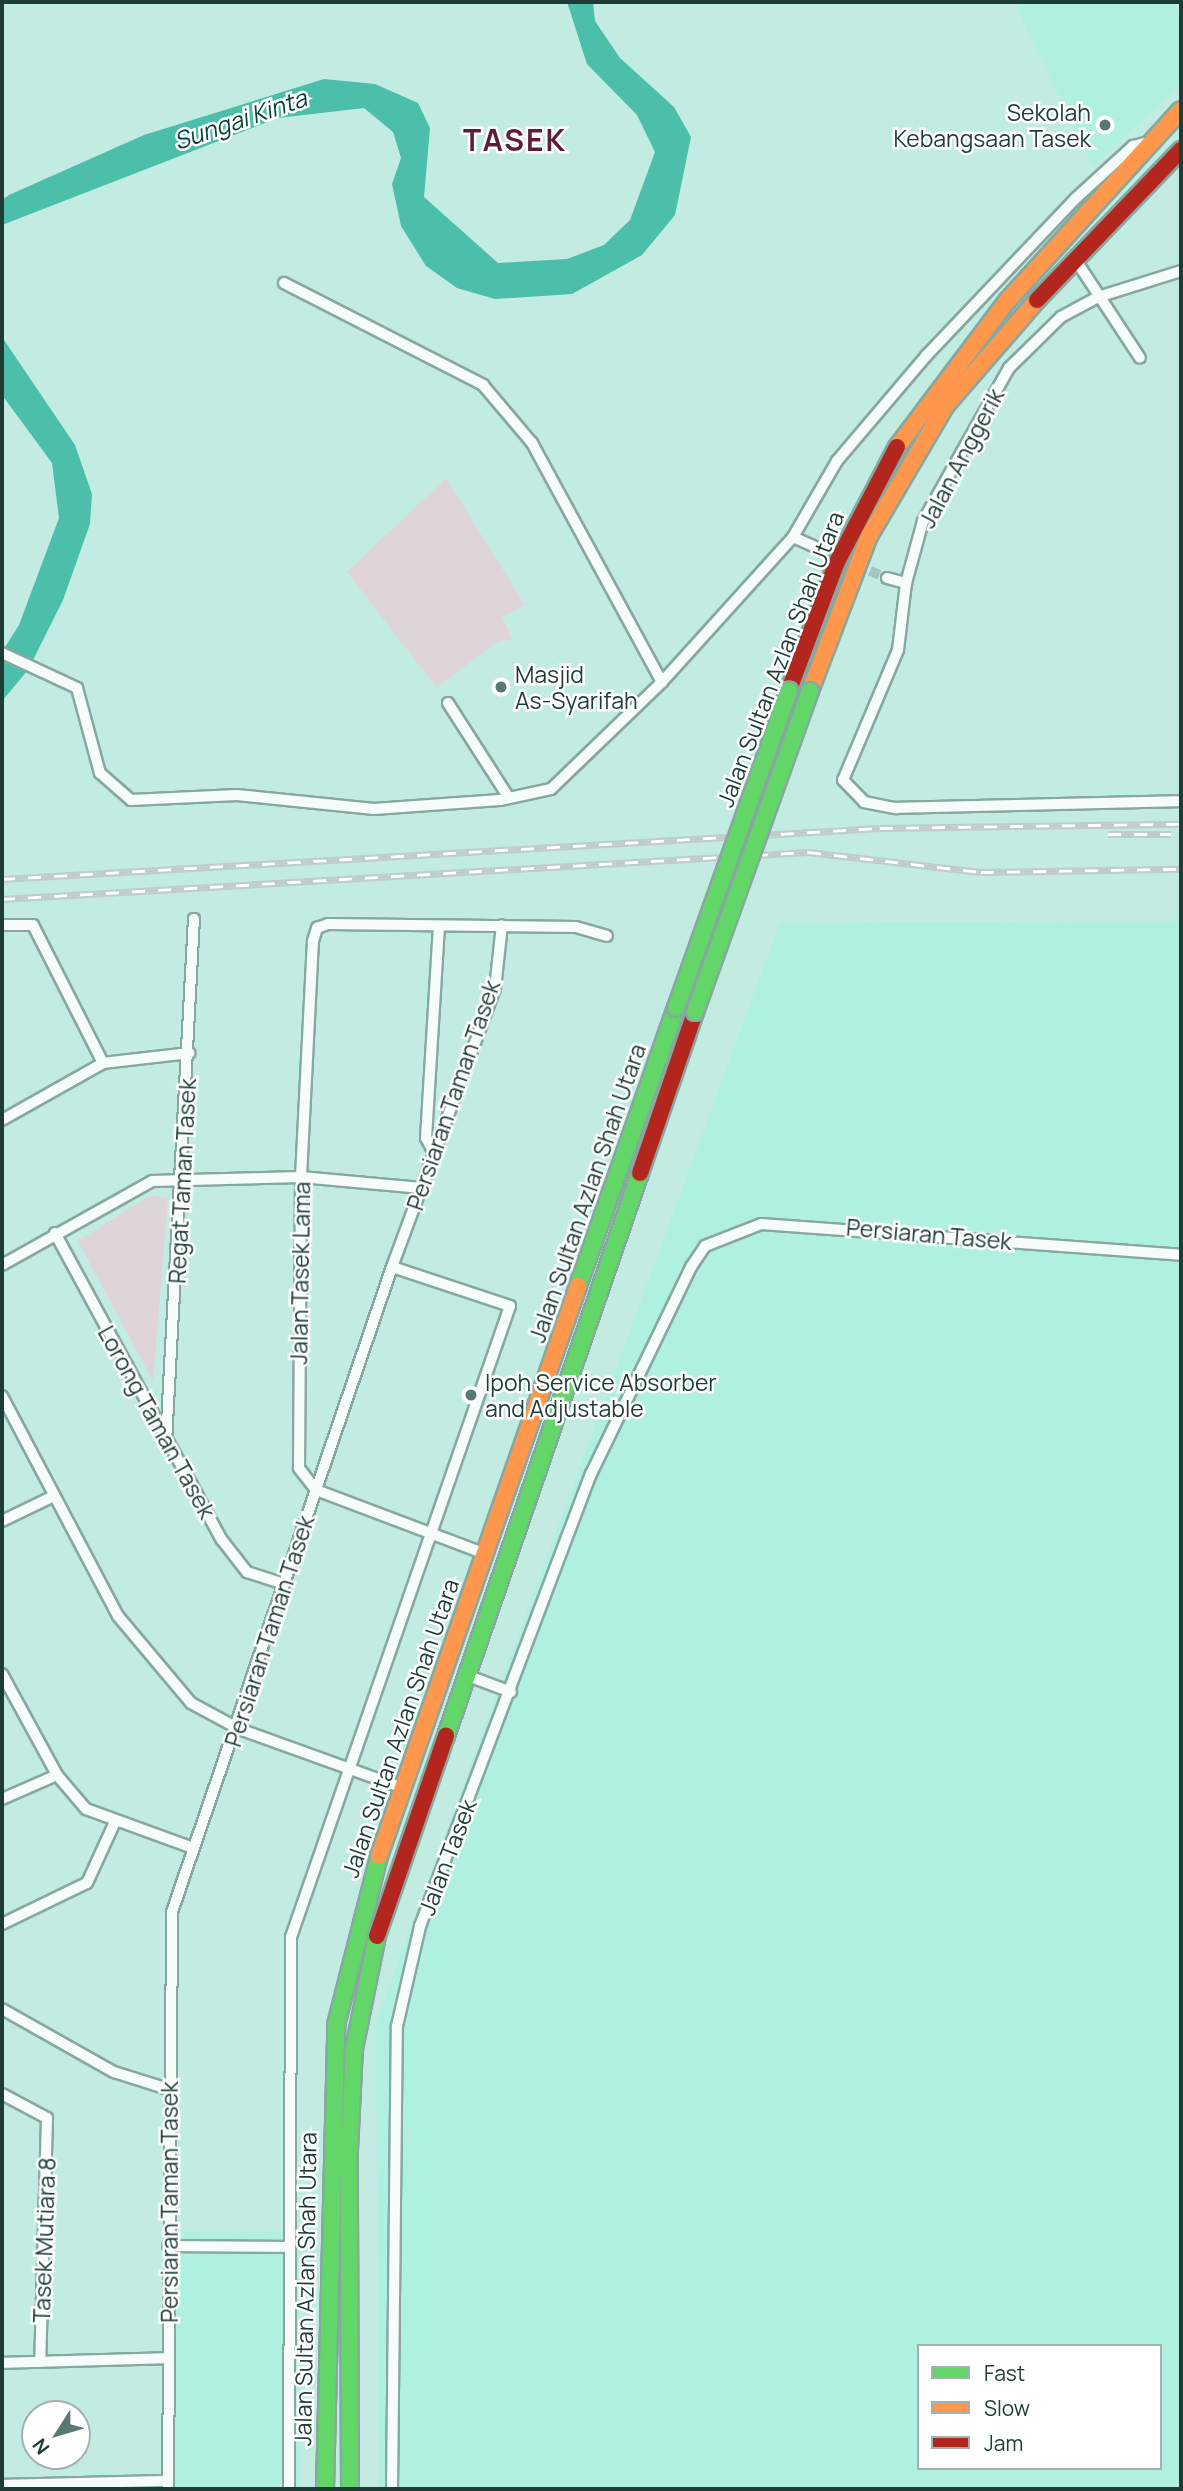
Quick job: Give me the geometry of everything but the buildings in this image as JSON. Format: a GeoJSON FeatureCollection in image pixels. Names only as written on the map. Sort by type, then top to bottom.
{"type":"FeatureCollection","features":[{"type":"Feature","properties":{"kind":"main road","name":"Jalan Sultan Azlan Shah Utara"},"geometry":{"type":"LineString","coordinates":[[325,2489],[336,2025],[355,1934],[400,1787],[789,691],[836,564],[909,424],[1077,223],[1181,110]]}},
{"type":"Feature","properties":{"kind":"main road","name":"Jalan Sultan Azlan Shah Utara"},"geometry":{"type":"LineString","coordinates":[[350,2489],[354,2049],[375,1943],[695,1012],[810,691],[869,536],[904,470],[998,341],[1181,150]]}},
{"type":"Feature","properties":{"kind":"street"},"geometry":{"type":"LineString","coordinates":[[2,653],[39,666],[77,688],[100,773],[131,800],[237,795],[374,809],[509,798],[551,789],[662,682],[793,537],[865,424],[1083,192],[1133,146],[1152,142]]}},
{"type":"Feature","properties":{"kind":"street"},"geometry":{"type":"LineString","coordinates":[[1077,223],[1083,192]]}},
{"type":"Feature","properties":{"kind":"street"},"geometry":{"type":"LineString","coordinates":[[1074,259],[1140,358]]}},
{"type":"Feature","properties":{"kind":"street","name":"Jalan Anggerik"},"geometry":{"type":"LineString","coordinates":[[1181,271],[1098,297],[1061,317],[1009,368],[923,521],[906,583],[898,650],[843,780],[864,802],[896,808],[1181,801]]}},
{"type":"Feature","properties":{"kind":"street"},"geometry":{"type":"LineString","coordinates":[[284,283],[483,385],[532,443],[662,682]]}},
{"type":"Feature","properties":{"kind":"street"},"geometry":{"type":"LineString","coordinates":[[793,537],[815,547]]}},
{"type":"Feature","properties":{"kind":"street"},"geometry":{"type":"LineString","coordinates":[[887,578],[906,583]]}},
{"type":"Feature","properties":{"kind":"street"},"geometry":{"type":"LineString","coordinates":[[448,703],[509,798]]}},
{"type":"Feature","properties":{"kind":"street","name":"Regat Taman Tasek"},"geometry":{"type":"LineString","coordinates":[[166,1442],[184,1177],[194,919]]}},
{"type":"Feature","properties":{"kind":"street"},"geometry":{"type":"LineString","coordinates":[[2,925],[33,925],[103,1063]]}},
{"type":"Feature","properties":{"kind":"street","name":"Persiaran Taman Tasek"},"geometry":{"type":"LineString","coordinates":[[168,2485],[168,2088],[172,1912],[193,1848],[239,1728],[284,1584],[391,1267],[495,989],[502,925]]}},
{"type":"Feature","properties":{"kind":"street"},"geometry":{"type":"LineString","coordinates":[[433,1151],[426,1138],[432,1086],[439,926],[576,927],[607,936]]}},
{"type":"Feature","properties":{"kind":"street","name":"Jalan Tasek Lama"},"geometry":{"type":"LineString","coordinates":[[316,1490],[296,1458],[301,1177],[317,928],[439,926]]}},
{"type":"Feature","properties":{"kind":"street"},"geometry":{"type":"LineString","coordinates":[[2,1120],[103,1063],[189,1053]]}},
{"type":"Feature","properties":{"kind":"street"},"geometry":{"type":"LineString","coordinates":[[432,1086],[453,1097]]}},
{"type":"Feature","properties":{"kind":"street"},"geometry":{"type":"LineString","coordinates":[[2,1265],[140,1186],[184,1177],[301,1177],[421,1188]]}},
{"type":"Feature","properties":{"kind":"street","name":"Persiaran Tasek"},"geometry":{"type":"LineString","coordinates":[[691,1267],[705,1246],[761,1224],[1181,1255]]}},
{"type":"Feature","properties":{"kind":"street","name":"Lorong Taman Tasek"},"geometry":{"type":"LineString","coordinates":[[55,1233],[166,1442],[237,1563],[284,1584]]}},
{"type":"Feature","properties":{"kind":"street"},"geometry":{"type":"LineString","coordinates":[[289,2489],[291,1937],[510,1306],[391,1267]]}},
{"type":"Feature","properties":{"kind":"street","name":"Jalan Tasek"},"geometry":{"type":"LineString","coordinates":[[392,2489],[397,2026],[420,1926],[511,1692],[591,1474],[691,1267]]}},
{"type":"Feature","properties":{"kind":"street"},"geometry":{"type":"LineString","coordinates":[[2,1396],[126,1626],[191,1703],[239,1728],[400,1787]]}},
{"type":"Feature","properties":{"kind":"street"},"geometry":{"type":"LineString","coordinates":[[316,1490],[484,1553]]}},
{"type":"Feature","properties":{"kind":"street"},"geometry":{"type":"LineString","coordinates":[[2,1521],[54,1496]]}},
{"type":"Feature","properties":{"kind":"street"},"geometry":{"type":"LineString","coordinates":[[2,1674],[57,1775],[86,1809],[114,1824],[193,1848]]}},
{"type":"Feature","properties":{"kind":"street"},"geometry":{"type":"LineString","coordinates":[[466,1675],[511,1692]]}},
{"type":"Feature","properties":{"kind":"street"},"geometry":{"type":"LineString","coordinates":[[2,1798],[57,1775]]}},
{"type":"Feature","properties":{"kind":"street"},"geometry":{"type":"LineString","coordinates":[[2,1924],[87,1883],[114,1824]]}},
{"type":"Feature","properties":{"kind":"street"},"geometry":{"type":"LineString","coordinates":[[2,2009],[114,2072],[168,2088]]}},
{"type":"Feature","properties":{"kind":"street","name":"Tasek Mutiara 8"},"geometry":{"type":"LineString","coordinates":[[2,2094],[47,2118],[40,2362]]}},
{"type":"Feature","properties":{"kind":"street"},"geometry":{"type":"LineString","coordinates":[[168,2246],[289,2247]]}},
{"type":"Feature","properties":{"kind":"street"},"geometry":{"type":"LineString","coordinates":[[2,2363],[168,2358]]}},
{"type":"Feature","properties":{"kind":"street"},"geometry":{"type":"LineString","coordinates":[[2,2485],[168,2485]]}},
{"type":"Feature","properties":{"kind":"shaded area","name":"Sekolah Kebangsaan Tasek"},"geometry":{"type":"Polygon","coordinates":[[[1014,2],[1174,2],[1181,21],[1181,83],[1093,167],[1014,2]]]}},
{"type":"Feature","properties":{"kind":"shaded area"},"geometry":{"type":"Polygon","coordinates":[[[446,478],[525,605],[502,617],[513,640],[499,641],[436,687],[347,572],[446,478]]]}},
{"type":"Feature","properties":{"kind":"shaded area"},"geometry":{"type":"Polygon","coordinates":[[[1181,921],[1181,2489],[379,2489],[376,2023],[780,923],[1181,921]]]}},
{"type":"Feature","properties":{"kind":"shaded area"},"geometry":{"type":"Polygon","coordinates":[[[151,1195],[168,1198],[153,1381],[78,1241],[151,1195]]]}},
{"type":"Feature","properties":{"kind":"shaded area"},"geometry":{"type":"Polygon","coordinates":[[[162,2232],[300,2232],[300,2489],[162,2489],[162,2232]]]}},
{"type":"Feature","properties":{"kind":"water","name":"Sungai Kinta"},"geometry":{"type":"Polygon","coordinates":[[[567,2],[593,2],[595,21],[620,58],[674,107],[691,137],[675,215],[642,255],[572,294],[495,299],[457,288],[426,266],[401,226],[392,184],[401,158],[393,132],[364,108],[278,118],[2,225],[2,200],[9,195],[144,135],[324,79],[375,84],[418,103],[430,128],[424,197],[498,263],[567,259],[604,245],[630,220],[655,152],[637,115],[587,64],[567,2]]]}},
{"type":"Feature","properties":{"kind":"water"},"geometry":{"type":"Polygon","coordinates":[[[2,337],[75,445],[92,494],[90,524],[63,600],[28,670],[2,701],[2,652],[19,625],[59,518],[52,463],[2,395],[2,337]]]}},
{"type":"Feature","properties":{"kind":"tunnel"},"geometry":{"type":"LineString","coordinates":[[815,547],[887,578]]}},
{"type":"Feature","properties":{"kind":"railway"},"geometry":{"type":"LineString","coordinates":[[2,879],[880,828],[1181,824]]}},
{"type":"Feature","properties":{"kind":"railway"},"geometry":{"type":"LineString","coordinates":[[1108,834],[1171,834]]}},
{"type":"Feature","properties":{"kind":"railway"},"geometry":{"type":"LineString","coordinates":[[2,899],[808,852],[981,872],[1181,869]]}},
{"type":"Feature","properties":{"kind":"traffic: fast"},"geometry":{"type":"LineString","coordinates":[[676,1008],[789,690]]}},
{"type":"Feature","properties":{"kind":"traffic: fast"},"geometry":{"type":"LineString","coordinates":[[695,1012],[810,691]]}},
{"type":"Feature","properties":{"kind":"traffic: fast"},"geometry":{"type":"LineString","coordinates":[[578,1286],[676,1008]]}},
{"type":"Feature","properties":{"kind":"traffic: fast"},"geometry":{"type":"LineString","coordinates":[[446,1736],[640,1173]]}},
{"type":"Feature","properties":{"kind":"traffic: fast"},"geometry":{"type":"LineString","coordinates":[[325,2489],[336,2025],[379,1856]]}},
{"type":"Feature","properties":{"kind":"traffic: fast"},"geometry":{"type":"LineString","coordinates":[[350,2489],[349,2150],[354,2049],[377,1936]]}},
{"type":"Feature","properties":{"kind":"traffic: slow"},"geometry":{"type":"LineString","coordinates":[[897,447],[1007,301],[1181,110]]}},
{"type":"Feature","properties":{"kind":"traffic: slow"},"geometry":{"type":"LineString","coordinates":[[810,691],[869,536],[946,405],[1037,300]]}},
{"type":"Feature","properties":{"kind":"traffic: slow"},"geometry":{"type":"LineString","coordinates":[[379,1856],[578,1286]]}},
{"type":"Feature","properties":{"kind":"traffic: jam"},"geometry":{"type":"LineString","coordinates":[[1037,300],[1181,150]]}},
{"type":"Feature","properties":{"kind":"traffic: jam"},"geometry":{"type":"LineString","coordinates":[[789,690],[836,564],[897,447]]}},
{"type":"Feature","properties":{"kind":"traffic: jam"},"geometry":{"type":"LineString","coordinates":[[640,1173],[695,1012]]}},
{"type":"Feature","properties":{"kind":"traffic: jam"},"geometry":{"type":"LineString","coordinates":[[377,1936],[446,1736]]}},
{"type":"Feature","properties":{"kind":"place","name":"Sekolah Kebangsaan Tasek"},"geometry":{"type":"Point","coordinates":[1105,125]}},
{"type":"Feature","properties":{"kind":"place","name":"Masjid As-Syarifah"},"geometry":{"type":"Point","coordinates":[501,687]}},
{"type":"Feature","properties":{"kind":"place","name":"Ipoh Service Absorber and Adjustable"},"geometry":{"type":"Point","coordinates":[471,1395]}},
{"type":"Feature","properties":{"kind":"district","name":"TASEK"},"geometry":{"type":"Point","coordinates":[515,140]}}]}
